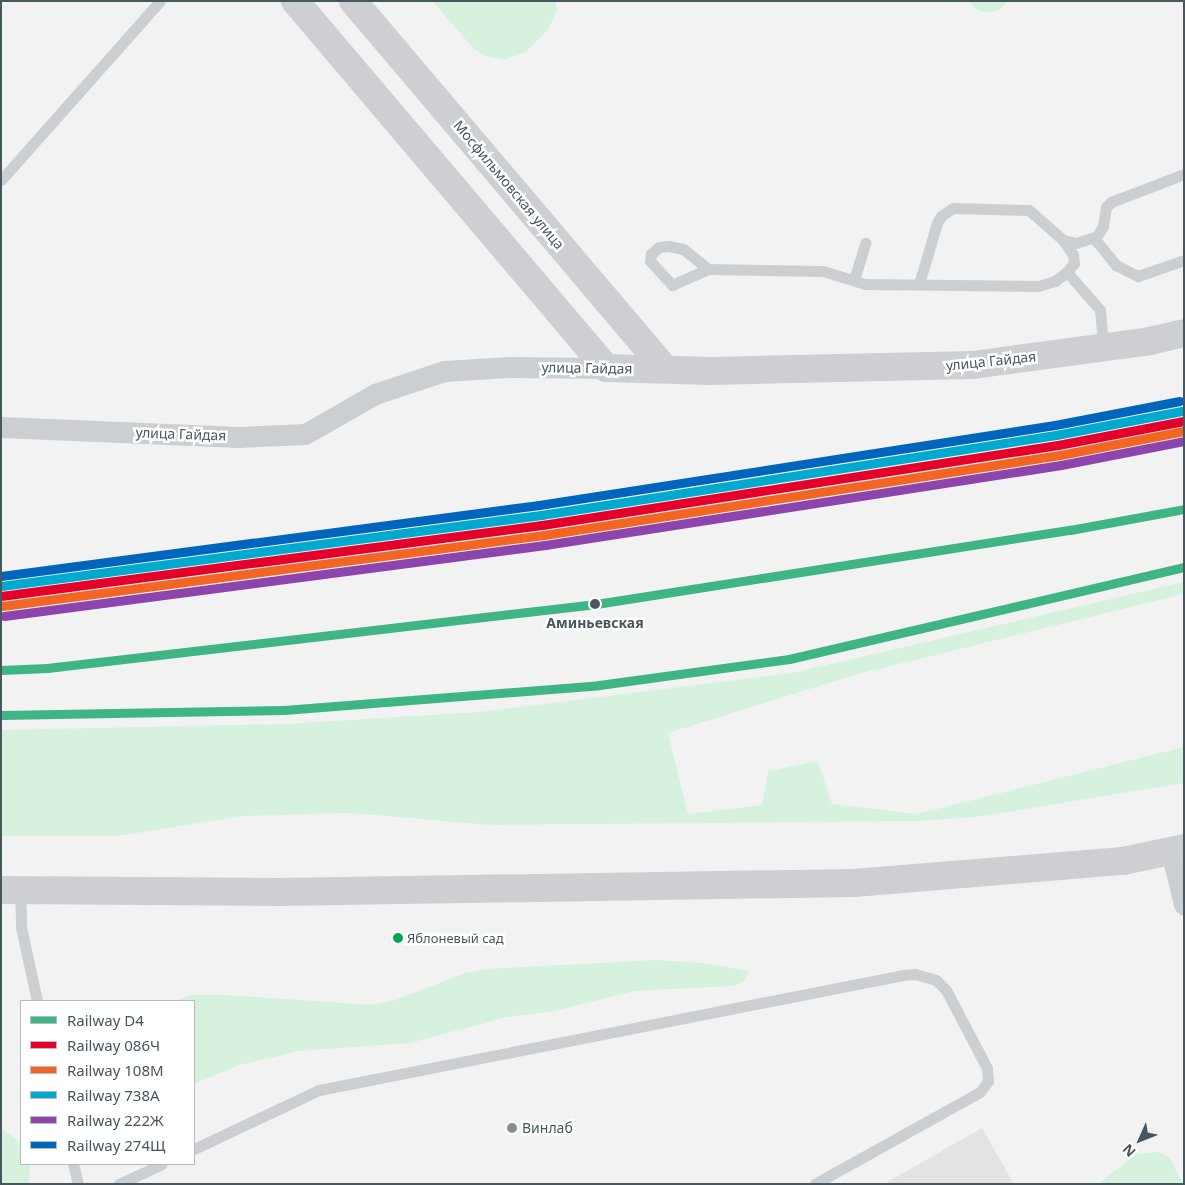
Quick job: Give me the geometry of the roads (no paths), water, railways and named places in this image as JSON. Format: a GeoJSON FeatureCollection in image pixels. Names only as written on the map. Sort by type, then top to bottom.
{"type":"FeatureCollection","features":[{"type":"Feature","properties":{"kind":"street"},"geometry":{"type":"LineString","coordinates":[[295,1],[606,368]]}},
{"type":"Feature","properties":{"kind":"street","name":"Мосфильмовская улица"},"geometry":{"type":"LineString","coordinates":[[352,1],[665,369]]}},
{"type":"Feature","properties":{"kind":"street","name":"улица Гайдая"},"geometry":{"type":"LineString","coordinates":[[1,427],[239,437],[305,434],[375,394],[444,372],[510,367],[665,369],[973,365],[1103,347],[1184,333]]}},
{"type":"Feature","properties":{"kind":"street"},"geometry":{"type":"LineString","coordinates":[[11,890],[278,892],[854,883],[1123,861],[1177,849],[1184,904]]}},
{"type":"Feature","properties":{"kind":"lane"},"geometry":{"type":"LineString","coordinates":[[1,180],[160,1]]}},
{"type":"Feature","properties":{"kind":"lane"},"geometry":{"type":"LineString","coordinates":[[1063,240],[1076,243],[1094,238],[1103,226],[1106,207],[1112,202],[1184,174]]}},
{"type":"Feature","properties":{"kind":"lane"},"geometry":{"type":"LineString","coordinates":[[708,269],[683,249],[670,246],[659,247],[652,254],[650,261],[672,285],[708,269],[823,271],[865,284],[1038,286],[1055,280],[1067,272],[1074,262],[1063,240],[1029,210],[953,208],[941,216],[937,223],[919,284]]}},
{"type":"Feature","properties":{"kind":"lane"},"geometry":{"type":"LineString","coordinates":[[1094,238],[1116,265],[1138,276],[1184,260]]}},
{"type":"Feature","properties":{"kind":"lane"},"geometry":{"type":"LineString","coordinates":[[854,280],[866,243]]}},
{"type":"Feature","properties":{"kind":"lane"},"geometry":{"type":"LineString","coordinates":[[1067,272],[1100,310],[1103,347]]}},
{"type":"Feature","properties":{"kind":"lane"},"geometry":{"type":"LineString","coordinates":[[11,890],[37,1000]]}},
{"type":"Feature","properties":{"kind":"lane"},"geometry":{"type":"LineString","coordinates":[[195,1149],[318,1090],[903,975],[915,974],[936,980],[946,990],[983,1059],[988,1081],[980,1092],[815,1184]]}},
{"type":"Feature","properties":{"kind":"lane"},"geometry":{"type":"LineString","coordinates":[[73,1165],[78,1184]]}},
{"type":"Feature","properties":{"kind":"lane"},"geometry":{"type":"LineString","coordinates":[[119,1184],[160,1165]]}},
{"type":"Feature","properties":{"kind":"rail line","name":"274Щ"},"geometry":{"type":"LineString","coordinates":[[1,576],[539,505],[1055,425],[1180,401]]}},
{"type":"Feature","properties":{"kind":"rail line","name":"738А"},"geometry":{"type":"LineString","coordinates":[[1,586],[541,515],[1056,435],[1182,411]]}},
{"type":"Feature","properties":{"kind":"rail line","name":"086Ч"},"geometry":{"type":"LineString","coordinates":[[1,596],[542,525],[1058,445],[1184,421]]}},
{"type":"Feature","properties":{"kind":"rail line","name":"108М"},"geometry":{"type":"LineString","coordinates":[[2,606],[544,535],[1060,455],[1184,431]]}},
{"type":"Feature","properties":{"kind":"rail line","name":"222Ж"},"geometry":{"type":"LineString","coordinates":[[4,616],[545,545],[1061,465],[1184,441]]}},
{"type":"Feature","properties":{"kind":"rail line","name":"D4"},"geometry":{"type":"LineString","coordinates":[[1,670],[47,668],[596,604],[1070,530],[1184,509]]}},
{"type":"Feature","properties":{"kind":"rail line","name":"D4"},"geometry":{"type":"LineString","coordinates":[[1,715],[284,710],[599,685],[789,659],[1184,567]]}},
{"type":"Feature","properties":{"kind":"place","name":"Аминьевская"},"geometry":{"type":"Point","coordinates":[595,604]}},
{"type":"Feature","properties":{"kind":"place","name":"Яблоневый сад"},"geometry":{"type":"Point","coordinates":[398,938]}},
{"type":"Feature","properties":{"kind":"place","name":"Винлаб"},"geometry":{"type":"Point","coordinates":[512,1128]}}]}
